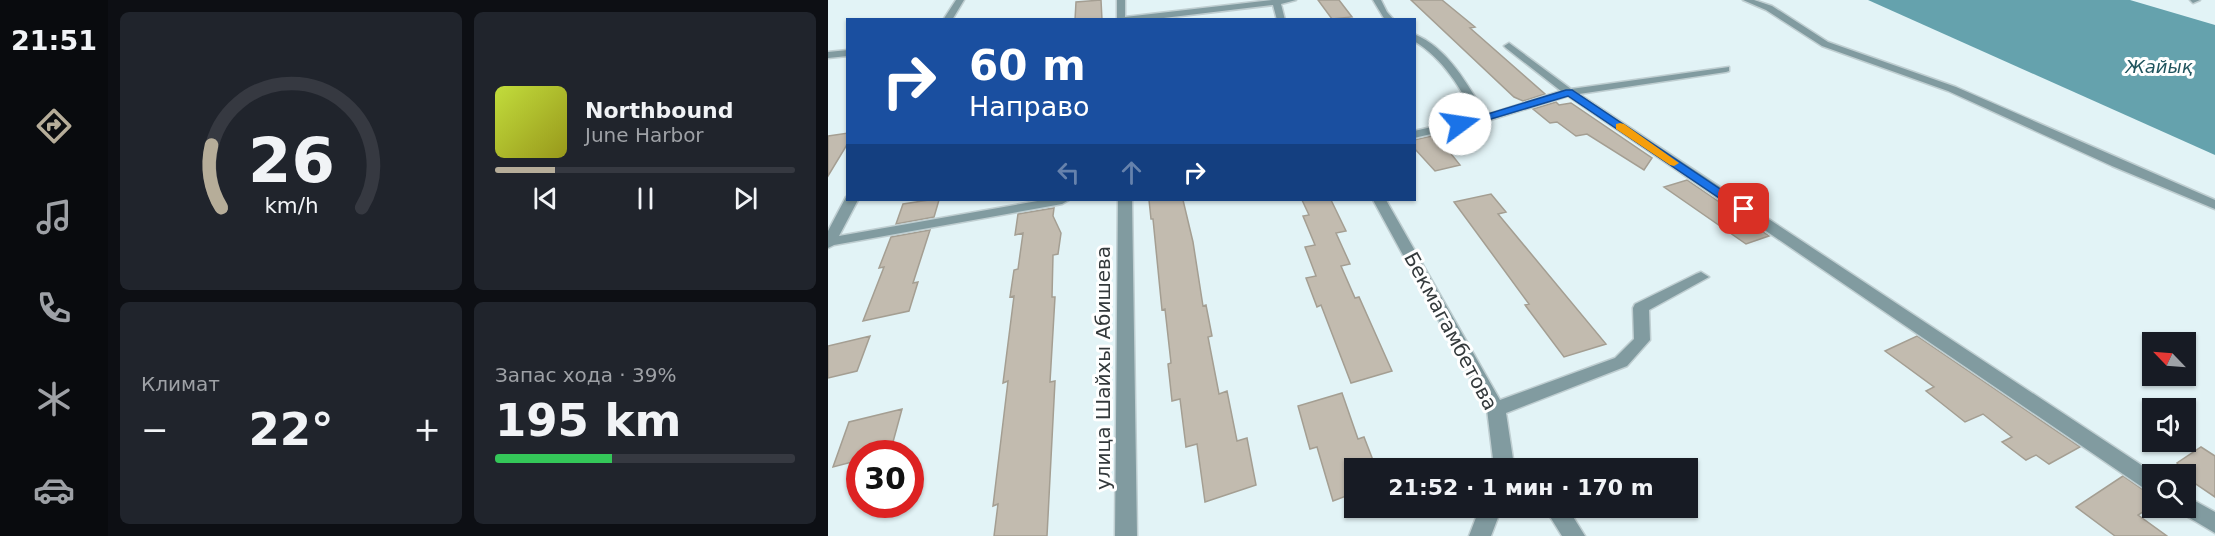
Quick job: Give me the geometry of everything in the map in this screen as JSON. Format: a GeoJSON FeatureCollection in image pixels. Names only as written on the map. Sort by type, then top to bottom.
{"type":"FeatureCollection","features":[{"type":"Feature","properties":{"kind":"street"},"geometry":{"type":"LineString","coordinates":[[948,18],[960,0]]}},
{"type":"Feature","properties":{"kind":"street"},"geometry":{"type":"LineString","coordinates":[[1121,0],[1121,18]]}},
{"type":"Feature","properties":{"kind":"street"},"geometry":{"type":"LineString","coordinates":[[1137,18],[1293,0]]}},
{"type":"Feature","properties":{"kind":"street"},"geometry":{"type":"LineString","coordinates":[[1377,0],[1388,18]]}},
{"type":"Feature","properties":{"kind":"street"},"geometry":{"type":"LineString","coordinates":[[1747,0],[1769,8],[1825,44],[1952,89],[2215,205]]}},
{"type":"Feature","properties":{"kind":"street"},"geometry":{"type":"LineString","coordinates":[[1276,1],[1280,18]]}},
{"type":"Feature","properties":{"kind":"street"},"geometry":{"type":"LineString","coordinates":[[1416,39],[1427,44],[1456,72],[1483,119]]}},
{"type":"Feature","properties":{"kind":"street"},"geometry":{"type":"LineString","coordinates":[[1509,46],[1569,92],[2142,476]]}},
{"type":"Feature","properties":{"kind":"street"},"geometry":{"type":"LineString","coordinates":[[828,55],[846,53]]}},
{"type":"Feature","properties":{"kind":"street"},"geometry":{"type":"LineString","coordinates":[[1416,135],[1483,119],[1569,92],[1726,69]]}},
{"type":"Feature","properties":{"kind":"street"},"geometry":{"type":"LineString","coordinates":[[829,242],[850,201]]}},
{"type":"Feature","properties":{"kind":"street"},"geometry":{"type":"LineString","coordinates":[[829,242],[1056,201]]}},
{"type":"Feature","properties":{"kind":"street","name":"улица Шайхы Абишева"},"geometry":{"type":"LineString","coordinates":[[1125,201],[1126,536]]}},
{"type":"Feature","properties":{"kind":"street","name":"Бекмагамбетова"},"geometry":{"type":"LineString","coordinates":[[1380,201],[1496,408],[1505,458]]}},
{"type":"Feature","properties":{"kind":"street"},"geometry":{"type":"LineString","coordinates":[[1496,408],[1621,362],[1642,339],[1641,308],[1701,277]]}},
{"type":"Feature","properties":{"kind":"street"},"geometry":{"type":"LineString","coordinates":[[2196,512],[2215,524]]}},
{"type":"Feature","properties":{"kind":"street"},"geometry":{"type":"LineString","coordinates":[[1480,536],[1488,518]]}},
{"type":"Feature","properties":{"kind":"street"},"geometry":{"type":"LineString","coordinates":[[1562,518],[1574,536]]}},
{"type":"Feature","properties":{"kind":"water","name":"Жайық"},"geometry":{"type":"Polygon","coordinates":[[[1868,0],[2130,0],[2215,25],[2215,155],[1868,0]]]}},
{"type":"Feature","properties":{"kind":"building"},"geometry":{"type":"Polygon","coordinates":[[[1101,0],[1102,18],[1075,18],[1076,2],[1101,0]]]}},
{"type":"Feature","properties":{"kind":"building"},"geometry":{"type":"Polygon","coordinates":[[[1318,0],[1339,0],[1352,17],[1331,18],[1318,0]]]}},
{"type":"Feature","properties":{"kind":"building"},"geometry":{"type":"Polygon","coordinates":[[[1411,0],[1442,0],[1475,27],[1470,28],[1545,94],[1523,101],[1514,97],[1411,0]]]}},
{"type":"Feature","properties":{"kind":"building"},"geometry":{"type":"Polygon","coordinates":[[[1556,102],[1559,105],[1571,103],[1652,158],[1644,170],[1587,134],[1576,136],[1557,122],[1550,123],[1533,109],[1556,102]]]}},
{"type":"Feature","properties":{"kind":"building"},"geometry":{"type":"Polygon","coordinates":[[[846,133],[846,146],[828,176],[828,136],[846,133]]]}},
{"type":"Feature","properties":{"kind":"building"},"geometry":{"type":"Polygon","coordinates":[[[1436,135],[1460,165],[1435,171],[1416,150],[1416,140],[1436,135]]]}},
{"type":"Feature","properties":{"kind":"building"},"geometry":{"type":"Polygon","coordinates":[[[1687,180],[1769,236],[1746,244],[1664,187],[1687,180]]]}},
{"type":"Feature","properties":{"kind":"building"},"geometry":{"type":"Polygon","coordinates":[[[1491,194],[1506,212],[1498,214],[1606,344],[1564,357],[1525,305],[1529,304],[1454,202],[1491,194]]]}},
{"type":"Feature","properties":{"kind":"building"},"geometry":{"type":"Polygon","coordinates":[[[939,201],[934,217],[896,224],[903,204],[939,201]]]}},
{"type":"Feature","properties":{"kind":"building"},"geometry":{"type":"Polygon","coordinates":[[[1149,201],[1183,201],[1193,242],[1203,306],[1206,305],[1212,336],[1208,337],[1219,394],[1227,391],[1237,441],[1247,438],[1256,485],[1205,502],[1197,444],[1186,447],[1180,399],[1172,401],[1168,364],[1171,363],[1165,309],[1162,310],[1153,219],[1151,219],[1149,201]]]}},
{"type":"Feature","properties":{"kind":"building"},"geometry":{"type":"Polygon","coordinates":[[[1302,201],[1331,201],[1346,231],[1336,233],[1350,264],[1341,266],[1355,298],[1359,297],[1392,371],[1351,383],[1321,305],[1317,307],[1306,278],[1316,276],[1305,247],[1315,245],[1303,216],[1309,215],[1302,201]]]}},
{"type":"Feature","properties":{"kind":"building"},"geometry":{"type":"Polygon","coordinates":[[[1054,208],[1053,216],[1061,233],[1058,254],[1053,255],[1052,297],[1055,297],[1050,382],[1055,381],[1047,536],[994,536],[998,504],[993,506],[1008,381],[1003,383],[1014,296],[1010,297],[1014,270],[1018,269],[1023,233],[1015,235],[1018,214],[1054,208]]]}},
{"type":"Feature","properties":{"kind":"building"},"geometry":{"type":"Polygon","coordinates":[[[930,230],[913,283],[918,282],[909,311],[863,321],[884,267],[879,268],[891,237],[930,230]]]}},
{"type":"Feature","properties":{"kind":"building"},"geometry":{"type":"Polygon","coordinates":[[[870,336],[857,371],[828,378],[828,346],[870,336]]]}},
{"type":"Feature","properties":{"kind":"building"},"geometry":{"type":"Polygon","coordinates":[[[1917,336],[2080,447],[2049,464],[2036,455],[2026,460],[2002,442],[2012,437],[1983,414],[1965,422],[1926,391],[1934,387],[1885,351],[1917,336]]]}},
{"type":"Feature","properties":{"kind":"building"},"geometry":{"type":"Polygon","coordinates":[[[1342,393],[1358,439],[1364,437],[1372,458],[1344,458],[1344,497],[1333,501],[1317,447],[1310,449],[1298,406],[1342,393]]]}},
{"type":"Feature","properties":{"kind":"building"},"geometry":{"type":"Polygon","coordinates":[[[902,409],[894,440],[846,440],[846,464],[833,467],[849,422],[902,409]]]}},
{"type":"Feature","properties":{"kind":"building"},"geometry":{"type":"Polygon","coordinates":[[[2201,447],[2215,456],[2215,497],[2196,484],[2196,464],[2177,463],[2201,447]]]}},
{"type":"Feature","properties":{"kind":"building"},"geometry":{"type":"Polygon","coordinates":[[[2123,476],[2142,489],[2142,512],[2138,515],[2167,536],[2115,536],[2076,507],[2123,476]]]}},
{"type":"Feature","properties":{"kind":"slow traffic"},"geometry":{"type":"LineString","coordinates":[[1620,126],[1674,163]]}},
{"type":"Feature","properties":{"kind":"route"},"geometry":{"type":"LineString","coordinates":[[1460,124],[1569,92],[1744,209]]}}]}
